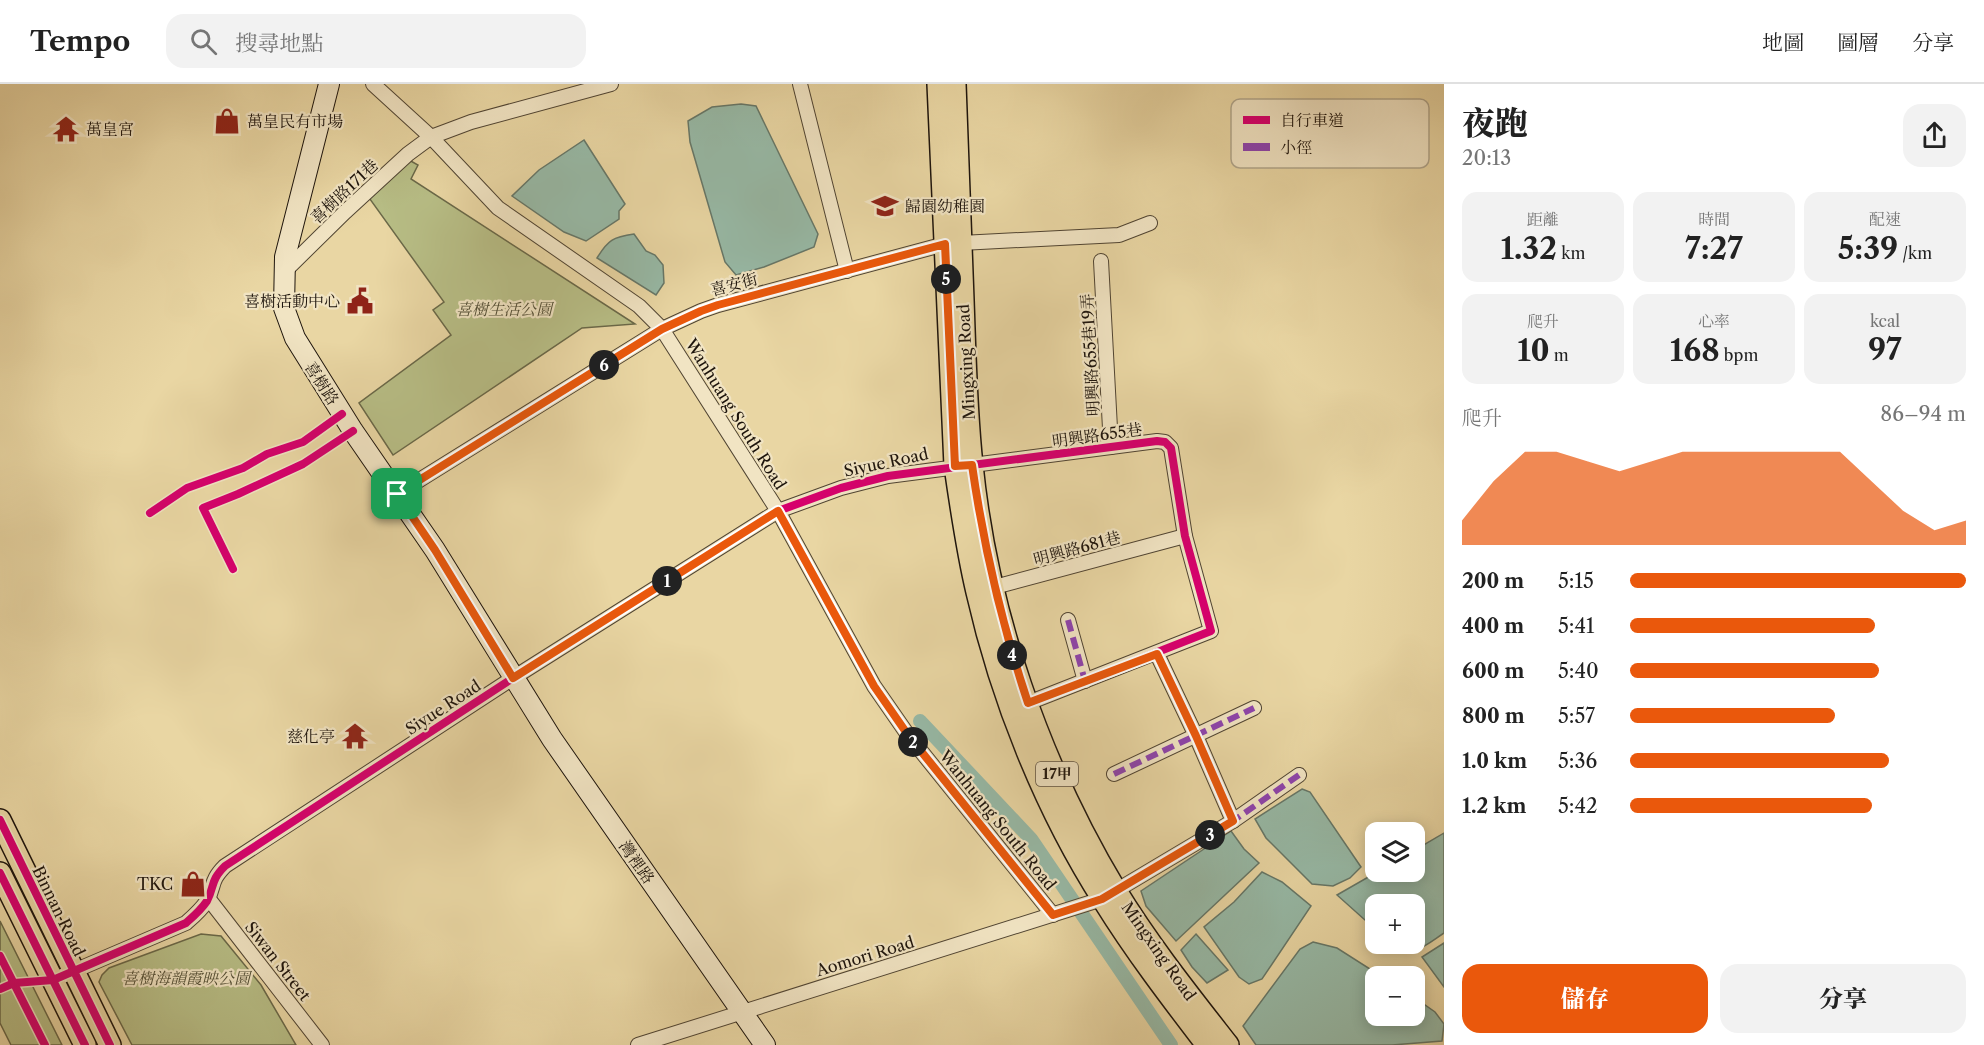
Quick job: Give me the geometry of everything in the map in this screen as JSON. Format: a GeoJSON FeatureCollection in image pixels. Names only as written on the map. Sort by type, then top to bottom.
{"type":"FeatureCollection","features":[{"type":"Feature","properties":{"kind":"main road","name":"Mingxing Road"},"geometry":{"type":"LineString","coordinates":[[938,84],[953,244],[964,466],[964,527],[985,590],[1008,643],[1051,763],[1081,828],[1107,897],[1171,970],[1228,1045]]}},
{"type":"Feature","properties":{"kind":"main road","name":"Mingxing Road"},"geometry":{"type":"LineString","coordinates":[[953,244],[955,84]]}},
{"type":"Feature","properties":{"kind":"main road","name":"Mingxing Road"},"geometry":{"type":"LineString","coordinates":[[985,590],[1011,707],[1036,771],[1067,834],[1160,984],[1207,1045]]}},
{"type":"Feature","properties":{"kind":"main road","name":"Binnan Road"},"geometry":{"type":"LineString","coordinates":[[0,820],[110,1045]]}},
{"type":"Feature","properties":{"kind":"main road"},"geometry":{"type":"LineString","coordinates":[[0,873],[85,1045]]}},
{"type":"Feature","properties":{"kind":"street","name":"喜樹路"},"geometry":{"type":"LineString","coordinates":[[329,84],[287,243],[283,273],[284,308],[300,348],[353,431],[435,550],[513,678]]}},
{"type":"Feature","properties":{"kind":"street","name":"Wanhuang South Road"},"geometry":{"type":"LineString","coordinates":[[373,84],[431,137],[498,208],[639,306],[662,329],[778,511],[874,686],[908,735],[1053,914]]}},
{"type":"Feature","properties":{"kind":"street","name":"喜樹路171巷"},"geometry":{"type":"LineString","coordinates":[[283,273],[408,154],[431,137],[471,122],[611,84]]}},
{"type":"Feature","properties":{"kind":"street"},"geometry":{"type":"LineString","coordinates":[[800,84],[847,271]]}},
{"type":"Feature","properties":{"kind":"street","name":"喜安街"},"geometry":{"type":"LineString","coordinates":[[397,494],[662,329],[710,308],[953,244],[1119,235],[1150,223]]}},
{"type":"Feature","properties":{"kind":"street","name":"明興路655巷19弄"},"geometry":{"type":"LineString","coordinates":[[1101,261],[1112,447]]}},
{"type":"Feature","properties":{"kind":"street","name":"明興路655巷"},"geometry":{"type":"LineString","coordinates":[[964,466],[1157,441],[1165,442],[1171,448],[1185,536]]}},
{"type":"Feature","properties":{"kind":"street","name":"Siyue Road"},"geometry":{"type":"LineString","coordinates":[[53,980],[186,923],[199,912],[208,898],[216,875],[225,866],[513,678],[778,511],[866,480],[913,471],[964,466]]}},
{"type":"Feature","properties":{"kind":"street"},"geometry":{"type":"LineString","coordinates":[[1028,703],[1211,631],[1185,536]]}},
{"type":"Feature","properties":{"kind":"street","name":"明興路681巷"},"geometry":{"type":"LineString","coordinates":[[985,590],[1185,536]]}},
{"type":"Feature","properties":{"kind":"street"},"geometry":{"type":"LineString","coordinates":[[1068,620],[1085,681]]}},
{"type":"Feature","properties":{"kind":"street"},"geometry":{"type":"LineString","coordinates":[[1157,654],[1233,821]]}},
{"type":"Feature","properties":{"kind":"street","name":"灣裡路"},"geometry":{"type":"LineString","coordinates":[[513,678],[552,739],[765,1045]]}},
{"type":"Feature","properties":{"kind":"street"},"geometry":{"type":"LineString","coordinates":[[1114,774],[1254,708]]}},
{"type":"Feature","properties":{"kind":"street","name":"Aomori Road"},"geometry":{"type":"LineString","coordinates":[[638,1045],[1107,897],[1233,821],[1299,775]]}},
{"type":"Feature","properties":{"kind":"street","name":"Siwan Street"},"geometry":{"type":"LineString","coordinates":[[208,898],[322,1045]]}},
{"type":"Feature","properties":{"kind":"green space","name":"喜樹生活公園"},"geometry":{"type":"Polygon","coordinates":[[[409,160],[418,165],[411,179],[635,324],[582,328],[393,455],[359,403],[451,335],[433,310],[444,302],[367,195],[409,160]]]}},
{"type":"Feature","properties":{"kind":"green space"},"geometry":{"type":"Polygon","coordinates":[[[0,921],[62,1045],[11,1045],[0,1023],[0,921]]]}},
{"type":"Feature","properties":{"kind":"green space","name":"喜樹海韻霞映公園"},"geometry":{"type":"Polygon","coordinates":[[[201,934],[221,936],[261,985],[296,1045],[132,1045],[99,982],[102,975],[109,968],[201,934]]]}},
{"type":"Feature","properties":{"kind":"shaded area"},"geometry":{"type":"Polygon","coordinates":[[[741,104],[756,106],[818,234],[814,247],[764,267],[736,275],[725,262],[690,142],[688,121],[712,107],[741,104]]]}},
{"type":"Feature","properties":{"kind":"shaded area"},"geometry":{"type":"Polygon","coordinates":[[[584,140],[625,204],[619,211],[619,219],[586,241],[564,232],[512,196],[539,170],[584,140]]]}},
{"type":"Feature","properties":{"kind":"shaded area"},"geometry":{"type":"Polygon","coordinates":[[[634,234],[646,251],[655,255],[663,265],[664,283],[656,295],[597,258],[612,240],[634,234]]]}},
{"type":"Feature","properties":{"kind":"shaded area"},"geometry":{"type":"Polygon","coordinates":[[[1302,789],[1310,792],[1361,867],[1350,878],[1333,886],[1312,884],[1266,838],[1255,819],[1302,789]]]}},
{"type":"Feature","properties":{"kind":"shaded area"},"geometry":{"type":"Polygon","coordinates":[[[1231,831],[1244,849],[1259,863],[1176,941],[1146,906],[1141,891],[1231,831]]]}},
{"type":"Feature","properties":{"kind":"shaded area"},"geometry":{"type":"Polygon","coordinates":[[[1444,833],[1444,933],[1425,946],[1425,894],[1365,894],[1365,920],[1337,895],[1365,879],[1365,882],[1425,882],[1425,844],[1444,833]]]}},
{"type":"Feature","properties":{"kind":"shaded area"},"geometry":{"type":"Polygon","coordinates":[[[1262,872],[1282,882],[1311,906],[1262,979],[1249,984],[1239,977],[1204,927],[1234,902],[1262,872]]]}},
{"type":"Feature","properties":{"kind":"shaded area"},"geometry":{"type":"Polygon","coordinates":[[[1196,934],[1228,970],[1207,983],[1192,967],[1181,950],[1196,934]]]}},
{"type":"Feature","properties":{"kind":"shaded area"},"geometry":{"type":"Polygon","coordinates":[[[1313,942],[1337,948],[1365,966],[1365,1026],[1425,1026],[1425,1005],[1435,1012],[1444,1024],[1442,1041],[1392,1045],[1256,1045],[1243,1026],[1300,949],[1313,942]]]}},
{"type":"Feature","properties":{"kind":"shaded area"},"geometry":{"type":"Polygon","coordinates":[[[1444,943],[1444,987],[1422,957],[1444,943]]]}},
{"type":"Feature","properties":{"kind":"waterway"},"geometry":{"type":"LineString","coordinates":[[920,721],[1031,839],[1171,1045]]}},
{"type":"Feature","properties":{"kind":"marked path"},"geometry":{"type":"LineString","coordinates":[[1068,620],[1085,681]]}},
{"type":"Feature","properties":{"kind":"marked path"},"geometry":{"type":"LineString","coordinates":[[1157,654],[1233,821],[1299,775]]}},
{"type":"Feature","properties":{"kind":"marked path"},"geometry":{"type":"LineString","coordinates":[[1114,774],[1254,708]]}},
{"type":"Feature","properties":{"kind":"cycle path"},"geometry":{"type":"LineString","coordinates":[[150,513],[187,488],[243,468],[267,454],[303,442],[342,414]]}},
{"type":"Feature","properties":{"kind":"cycle path"},"geometry":{"type":"LineString","coordinates":[[233,569],[203,508],[303,464],[353,431]]}},
{"type":"Feature","properties":{"kind":"cycle path"},"geometry":{"type":"LineString","coordinates":[[0,989],[14,983],[53,980],[186,923],[207,901],[215,879],[225,866],[513,678],[778,511],[841,488],[888,476],[1157,441],[1165,442],[1171,448],[1185,536],[1211,631],[1028,703]]}},
{"type":"Feature","properties":{"kind":"cycle path"},"geometry":{"type":"LineString","coordinates":[[0,820],[110,1045]]}},
{"type":"Feature","properties":{"kind":"cycle path"},"geometry":{"type":"LineString","coordinates":[[0,873],[85,1045]]}},
{"type":"Feature","properties":{"kind":"cycle path"},"geometry":{"type":"LineString","coordinates":[[0,956],[45,1045]]}},
{"type":"Feature","properties":{"kind":"place","name":"萬皇民有市場"},"geometry":{"type":"Point","coordinates":[227,121]}},
{"type":"Feature","properties":{"kind":"place","name":"萬皇宮"},"geometry":{"type":"Point","coordinates":[66,129]}},
{"type":"Feature","properties":{"kind":"place","name":"歸園幼稚園"},"geometry":{"type":"Point","coordinates":[885,206]}},
{"type":"Feature","properties":{"kind":"place","name":"喜樹活動中心"},"geometry":{"type":"Point","coordinates":[360,301]}},
{"type":"Feature","properties":{"kind":"place","name":"慈化亭"},"geometry":{"type":"Point","coordinates":[355,736]}},
{"type":"Feature","properties":{"kind":"place","name":"TKC"},"geometry":{"type":"Point","coordinates":[193,884]}},
{"type":"Feature","properties":{"kind":"route"},"geometry":{"type":"LineString","coordinates":[[945,244],[955,466],[972,465],[993,588],[1028,703],[1157,654],[1233,821],[1102,899],[1053,915],[908,735],[874,686],[778,511],[513,678],[435,550],[397,494],[662,329],[701,311],[945,244]]}}]}
